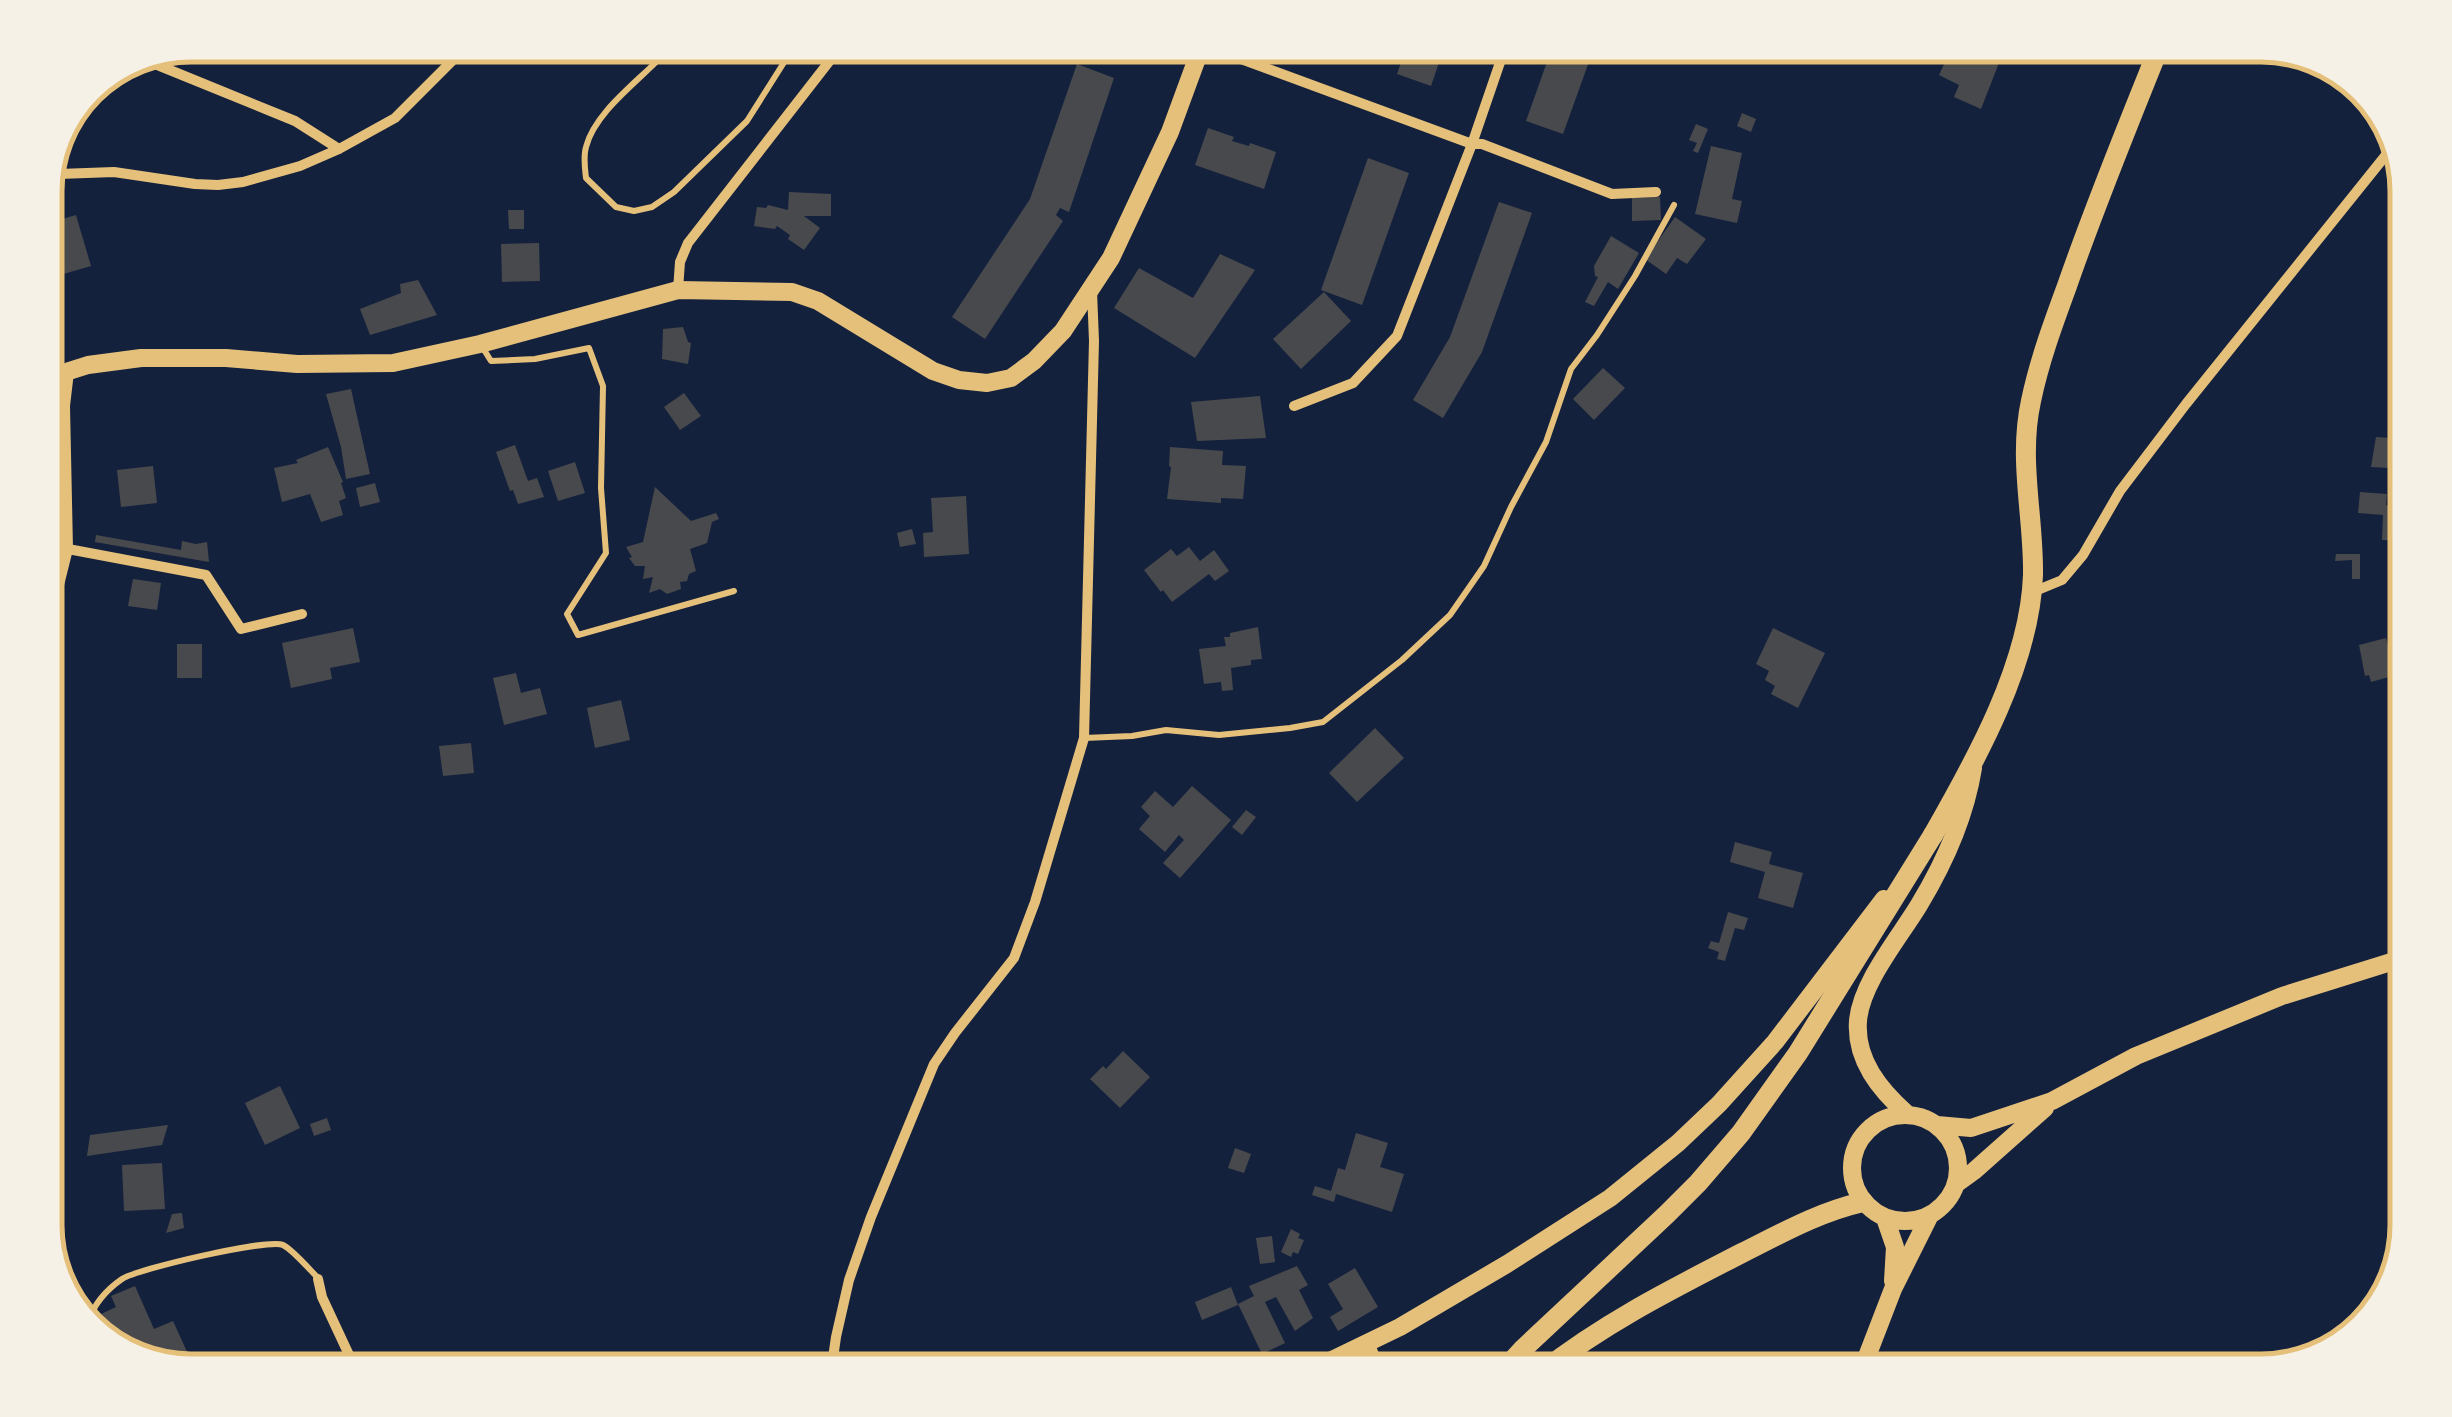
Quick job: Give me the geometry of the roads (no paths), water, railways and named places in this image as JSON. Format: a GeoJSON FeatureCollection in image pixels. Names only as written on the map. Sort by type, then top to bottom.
{"type":"FeatureCollection","features":[{"type":"Feature","properties":{"kind":"main road"},"geometry":{"type":"LineString","coordinates":[[63,374],[88,365],[168,357],[296,364],[392,363],[480,344],[678,290],[792,292],[818,301],[933,371],[959,380],[987,382],[1012,378],[1063,331],[1112,258],[1156,165],[1195,63]]}},
{"type":"Feature","properties":{"kind":"main road"},"geometry":{"type":"LineString","coordinates":[[1519,1354],[1698,1183],[1741,1133],[1798,1053],[1974,762],[2016,663],[2028,618],[2032,550],[2026,427],[2036,376],[2069,278],[2153,63]]}},
{"type":"Feature","properties":{"kind":"main road"},"geometry":{"type":"LineString","coordinates":[[1907,1114],[1870,1074],[1859,1041],[1858,1018],[1864,996],[1948,852],[1974,762]]}},
{"type":"Feature","properties":{"kind":"main road"},"geometry":{"type":"LineString","coordinates":[[1348,1354],[1471,1286],[1610,1198],[1678,1143],[1776,1042],[1933,835]]}},
{"type":"Feature","properties":{"kind":"main road"},"geometry":{"type":"LineString","coordinates":[[1937,1125],[1971,1128],[2052,1101],[2136,1056],[2282,996],[2390,962]]}},
{"type":"Feature","properties":{"kind":"main road"},"geometry":{"type":"LineString","coordinates":[[1956,1184],[2052,1101]]}},
{"type":"Feature","properties":{"kind":"main road"},"geometry":{"type":"LineString","coordinates":[[1907,1114],[1937,1125],[1956,1152],[1958,1168],[1956,1184],[1941,1208],[1930,1216],[1900,1222],[1885,1218],[1863,1202],[1854,1186],[1851,1167],[1855,1148],[1865,1132],[1880,1120],[1907,1114]]}},
{"type":"Feature","properties":{"kind":"main road"},"geometry":{"type":"LineString","coordinates":[[1567,1354],[1670,1289],[1810,1219],[1863,1202]]}},
{"type":"Feature","properties":{"kind":"main road"},"geometry":{"type":"LineString","coordinates":[[1868,1354],[1893,1289],[1930,1216]]}},
{"type":"Feature","properties":{"kind":"main road"},"geometry":{"type":"LineString","coordinates":[[1885,1218],[1895,1247],[1893,1289]]}},
{"type":"Feature","properties":{"kind":"main road"},"geometry":{"type":"LineString","coordinates":[[1366,1346],[1369,1354]]}},
{"type":"Feature","properties":{"kind":"street"},"geometry":{"type":"LineString","coordinates":[[64,174],[114,172],[218,185],[288,170],[339,149],[395,118],[450,63]]}},
{"type":"Feature","properties":{"kind":"street"},"geometry":{"type":"LineString","coordinates":[[678,290],[680,262],[688,243],[828,63]]}},
{"type":"Feature","properties":{"kind":"street"},"geometry":{"type":"LineString","coordinates":[[1251,63],[1612,194],[1656,192]]}},
{"type":"Feature","properties":{"kind":"street"},"geometry":{"type":"LineString","coordinates":[[1294,406],[1353,383],[1397,336],[1500,63]]}},
{"type":"Feature","properties":{"kind":"street"},"geometry":{"type":"LineString","coordinates":[[162,67],[295,121],[339,149]]}},
{"type":"Feature","properties":{"kind":"street"},"geometry":{"type":"LineString","coordinates":[[2032,592],[2062,580],[2083,554],[2120,491],[2186,404],[2385,157]]}},
{"type":"Feature","properties":{"kind":"street"},"geometry":{"type":"LineString","coordinates":[[835,1354],[849,1280],[934,1064],[1014,958],[1084,738],[1092,290]]}},
{"type":"Feature","properties":{"kind":"street"},"geometry":{"type":"LineString","coordinates":[[63,569],[68,549],[69,371]]}},
{"type":"Feature","properties":{"kind":"street"},"geometry":{"type":"LineString","coordinates":[[68,549],[206,575],[240,629],[302,614]]}},
{"type":"Feature","properties":{"kind":"street"},"geometry":{"type":"LineString","coordinates":[[318,1279],[322,1297],[349,1354]]}},
{"type":"Feature","properties":{"kind":"lane"},"geometry":{"type":"LineString","coordinates":[[654,63],[591,132],[584,151],[586,178],[616,207],[634,211],[652,207],[674,192],[747,121],[783,63]]}},
{"type":"Feature","properties":{"kind":"lane"},"geometry":{"type":"LineString","coordinates":[[1084,738],[1166,730],[1220,735],[1323,722],[1402,660],[1450,615],[1484,566],[1546,442],[1571,369],[1636,276],[1674,206]]}},
{"type":"Feature","properties":{"kind":"lane"},"geometry":{"type":"LineString","coordinates":[[480,344],[491,361],[535,359],[588,348],[602,386],[601,488],[606,553],[567,614],[578,635],[734,591]]}},
{"type":"Feature","properties":{"kind":"lane"},"geometry":{"type":"LineString","coordinates":[[95,1311],[105,1292],[126,1276],[271,1243],[284,1245],[318,1279]]}}]}
